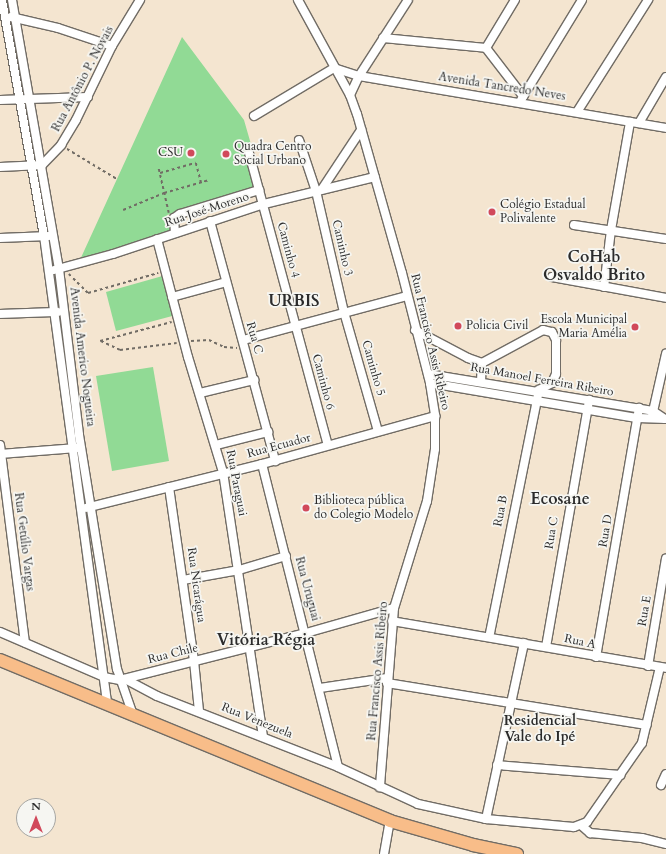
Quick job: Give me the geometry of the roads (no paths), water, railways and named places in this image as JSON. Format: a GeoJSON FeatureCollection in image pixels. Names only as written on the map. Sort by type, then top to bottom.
{"type":"FeatureCollection","features":[{"type":"Feature","properties":{"kind":"highway"},"geometry":{"type":"LineString","coordinates":[[0,660],[390,821],[473,845],[517,854]]}},
{"type":"Feature","properties":{"kind":"street","name":"Avenida Americo Nogueira"},"geometry":{"type":"LineString","coordinates":[[2,0],[3,18],[42,164],[53,312],[82,509],[107,704]]}},
{"type":"Feature","properties":{"kind":"street","name":"Avenida Americo Nogueira"},"geometry":{"type":"LineString","coordinates":[[12,0],[32,166],[48,236],[59,269],[63,312],[82,448],[111,628],[122,680],[133,715]]}},
{"type":"Feature","properties":{"kind":"street","name":"Rua Antônio P. Novais"},"geometry":{"type":"LineString","coordinates":[[42,164],[61,145],[88,97],[112,46],[140,0]]}},
{"type":"Feature","properties":{"kind":"street","name":"Rua Francisco Assis Ribeiro"},"geometry":{"type":"LineString","coordinates":[[298,0],[350,95],[375,177],[428,374],[436,416],[436,449],[427,501],[394,608],[392,621],[380,786]]}},
{"type":"Feature","properties":{"kind":"street"},"geometry":{"type":"LineString","coordinates":[[350,95],[359,76],[408,0]]}},
{"type":"Feature","properties":{"kind":"street"},"geometry":{"type":"LineString","coordinates":[[486,48],[515,0]]}},
{"type":"Feature","properties":{"kind":"street"},"geometry":{"type":"LineString","coordinates":[[486,48],[521,100],[582,0]]}},
{"type":"Feature","properties":{"kind":"street"},"geometry":{"type":"LineString","coordinates":[[577,112],[648,0]]}},
{"type":"Feature","properties":{"kind":"street"},"geometry":{"type":"LineString","coordinates":[[3,18],[14,17],[72,32],[112,46]]}},
{"type":"Feature","properties":{"kind":"street"},"geometry":{"type":"LineString","coordinates":[[383,38],[486,48]]}},
{"type":"Feature","properties":{"kind":"street"},"geometry":{"type":"LineString","coordinates":[[254,116],[334,68]]}},
{"type":"Feature","properties":{"kind":"street","name":"Avenida Tancredo Neves"},"geometry":{"type":"LineString","coordinates":[[334,68],[359,76],[521,100],[666,128]]}},
{"type":"Feature","properties":{"kind":"street"},"geometry":{"type":"LineString","coordinates":[[639,123],[666,77]]}},
{"type":"Feature","properties":{"kind":"street"},"geometry":{"type":"LineString","coordinates":[[0,100],[88,97]]}},
{"type":"Feature","properties":{"kind":"street"},"geometry":{"type":"LineString","coordinates":[[604,287],[611,230],[630,122]]}},
{"type":"Feature","properties":{"kind":"street"},"geometry":{"type":"LineString","coordinates":[[319,190],[361,130]]}},
{"type":"Feature","properties":{"kind":"street","name":"Caminho 3"},"geometry":{"type":"LineString","coordinates":[[299,140],[319,190],[344,312]]}},
{"type":"Feature","properties":{"kind":"street","name":"Caminho 4"},"geometry":{"type":"LineString","coordinates":[[249,153],[264,204],[295,324]]}},
{"type":"Feature","properties":{"kind":"street"},"geometry":{"type":"LineString","coordinates":[[0,166],[32,166],[42,164]]}},
{"type":"Feature","properties":{"kind":"street","name":"Rua José Moreno"},"geometry":{"type":"LineString","coordinates":[[49,271],[157,239],[264,204],[375,177]]}},
{"type":"Feature","properties":{"kind":"street"},"geometry":{"type":"LineString","coordinates":[[175,233],[175,217],[180,214],[260,190]]}},
{"type":"Feature","properties":{"kind":"street","name":"Rua C"},"geometry":{"type":"LineString","coordinates":[[210,221],[275,461]]}},
{"type":"Feature","properties":{"kind":"street"},"geometry":{"type":"LineString","coordinates":[[574,225],[666,239]]}},
{"type":"Feature","properties":{"kind":"street"},"geometry":{"type":"LineString","coordinates":[[0,238],[48,236]]}},
{"type":"Feature","properties":{"kind":"street","name":"Rua Paraguai"},"geometry":{"type":"LineString","coordinates":[[157,239],[184,342],[223,472],[263,737]]}},
{"type":"Feature","properties":{"kind":"street"},"geometry":{"type":"LineString","coordinates":[[552,277],[666,298]]}},
{"type":"Feature","properties":{"kind":"street"},"geometry":{"type":"LineString","coordinates":[[172,297],[226,282]]}},
{"type":"Feature","properties":{"kind":"street"},"geometry":{"type":"LineString","coordinates":[[242,340],[295,324],[407,296]]}},
{"type":"Feature","properties":{"kind":"street"},"geometry":{"type":"LineString","coordinates":[[0,314],[63,312]]}},
{"type":"Feature","properties":{"kind":"street","name":"Caminho 5"},"geometry":{"type":"LineString","coordinates":[[344,312],[378,431]]}},
{"type":"Feature","properties":{"kind":"street","name":"Caminho 6"},"geometry":{"type":"LineString","coordinates":[[295,324],[328,445]]}},
{"type":"Feature","properties":{"kind":"street"},"geometry":{"type":"LineString","coordinates":[[415,330],[468,358],[482,363],[539,332],[550,331],[556,340],[557,368],[552,383],[539,390]]}},
{"type":"Feature","properties":{"kind":"street"},"geometry":{"type":"LineString","coordinates":[[652,415],[665,372],[666,354]]}},
{"type":"Feature","properties":{"kind":"street"},"geometry":{"type":"LineString","coordinates":[[481,381],[482,363]]}},
{"type":"Feature","properties":{"kind":"street","name":"Rua Manoel Ferreira Ribeiro"},"geometry":{"type":"LineString","coordinates":[[428,374],[539,390],[639,408],[652,415],[665,419]]}},
{"type":"Feature","properties":{"kind":"street"},"geometry":{"type":"LineString","coordinates":[[200,393],[254,380]]}},
{"type":"Feature","properties":{"kind":"street","name":"Rua Manoel Ferreira Ribeiro"},"geometry":{"type":"LineString","coordinates":[[430,383],[638,418],[652,415]]}},
{"type":"Feature","properties":{"kind":"street","name":"Rua B"},"geometry":{"type":"LineString","coordinates":[[489,637],[539,390]]}},
{"type":"Feature","properties":{"kind":"street","name":"Rua C"},"geometry":{"type":"LineString","coordinates":[[546,647],[589,400]]}},
{"type":"Feature","properties":{"kind":"street","name":"Rua D"},"geometry":{"type":"LineString","coordinates":[[596,657],[639,408]]}},
{"type":"Feature","properties":{"kind":"street","name":"Rua Ecuador"},"geometry":{"type":"LineString","coordinates":[[82,509],[223,472],[275,461],[436,416]]}},
{"type":"Feature","properties":{"kind":"street"},"geometry":{"type":"LineString","coordinates":[[216,445],[268,432]]}},
{"type":"Feature","properties":{"kind":"street"},"geometry":{"type":"LineString","coordinates":[[0,451],[82,448]]}},
{"type":"Feature","properties":{"kind":"street","name":"Rua Getúlio Vargas"},"geometry":{"type":"LineString","coordinates":[[0,451],[25,642]]}},
{"type":"Feature","properties":{"kind":"street","name":"Rua Uruguai"},"geometry":{"type":"LineString","coordinates":[[262,464],[320,688],[338,767]]}},
{"type":"Feature","properties":{"kind":"street","name":"Rua Nicarágua"},"geometry":{"type":"LineString","coordinates":[[169,487],[194,661],[199,711]]}},
{"type":"Feature","properties":{"kind":"street"},"geometry":{"type":"LineString","coordinates":[[183,580],[239,570],[286,556]]}},
{"type":"Feature","properties":{"kind":"street","name":"Rua E"},"geometry":{"type":"LineString","coordinates":[[648,666],[666,559]]}},
{"type":"Feature","properties":{"kind":"street","name":"Rua Chile"},"geometry":{"type":"LineString","coordinates":[[122,680],[249,647],[306,634],[394,608]]}},
{"type":"Feature","properties":{"kind":"street"},"geometry":{"type":"LineString","coordinates":[[392,621],[489,637]]}},
{"type":"Feature","properties":{"kind":"street"},"geometry":{"type":"LineString","coordinates":[[98,631],[111,628]]}},
{"type":"Feature","properties":{"kind":"street","name":"Rua Venezuela"},"geometry":{"type":"LineString","coordinates":[[0,632],[104,677],[122,680],[150,693],[338,767],[418,804],[486,818],[574,827],[582,826]]}},
{"type":"Feature","properties":{"kind":"street","name":"Rua A"},"geometry":{"type":"LineString","coordinates":[[489,637],[662,669]]}},
{"type":"Feature","properties":{"kind":"street"},"geometry":{"type":"LineString","coordinates":[[486,818],[524,643]]}},
{"type":"Feature","properties":{"kind":"street"},"geometry":{"type":"LineString","coordinates":[[662,669],[666,679]]}},
{"type":"Feature","properties":{"kind":"street"},"geometry":{"type":"LineString","coordinates":[[662,669],[642,743],[621,775],[582,826],[590,833],[642,838],[666,844]]}},
{"type":"Feature","properties":{"kind":"street"},"geometry":{"type":"LineString","coordinates":[[320,688],[387,680],[510,703],[646,725]]}},
{"type":"Feature","properties":{"kind":"street"},"geometry":{"type":"LineString","coordinates":[[497,765],[621,775]]}},
{"type":"Feature","properties":{"kind":"street"},"geometry":{"type":"LineString","coordinates":[[661,785],[666,774]]}},
{"type":"Feature","properties":{"kind":"street"},"geometry":{"type":"LineString","coordinates":[[384,854],[390,821]]}},
{"type":"Feature","properties":{"kind":"place","name":"CSU"},"geometry":{"type":"Point","coordinates":[191,153]}},
{"type":"Feature","properties":{"kind":"place","name":"Quadra Centro Social Urbano"},"geometry":{"type":"Point","coordinates":[226,154]}},
{"type":"Feature","properties":{"kind":"place","name":"Colégio Estadual Polivalente"},"geometry":{"type":"Point","coordinates":[492,212]}},
{"type":"Feature","properties":{"kind":"place","name":"Policia Civil"},"geometry":{"type":"Point","coordinates":[458,326]}},
{"type":"Feature","properties":{"kind":"place","name":"Escola Municipal Maria Amélia"},"geometry":{"type":"Point","coordinates":[635,327]}},
{"type":"Feature","properties":{"kind":"place","name":"Biblioteca pública do Colegio Modelo"},"geometry":{"type":"Point","coordinates":[306,508]}},
{"type":"Feature","properties":{"kind":"district","name":"CoHab Osvaldo Brito"},"geometry":{"type":"Point","coordinates":[594,266]}},
{"type":"Feature","properties":{"kind":"district","name":"URBIS"},"geometry":{"type":"Point","coordinates":[294,301]}},
{"type":"Feature","properties":{"kind":"district","name":"Ecosane"},"geometry":{"type":"Point","coordinates":[560,499]}},
{"type":"Feature","properties":{"kind":"district","name":"Vitória Régia"},"geometry":{"type":"Point","coordinates":[266,640]}},
{"type":"Feature","properties":{"kind":"district","name":"Residencial Vale do Ipé"},"geometry":{"type":"Point","coordinates":[540,730]}}]}
